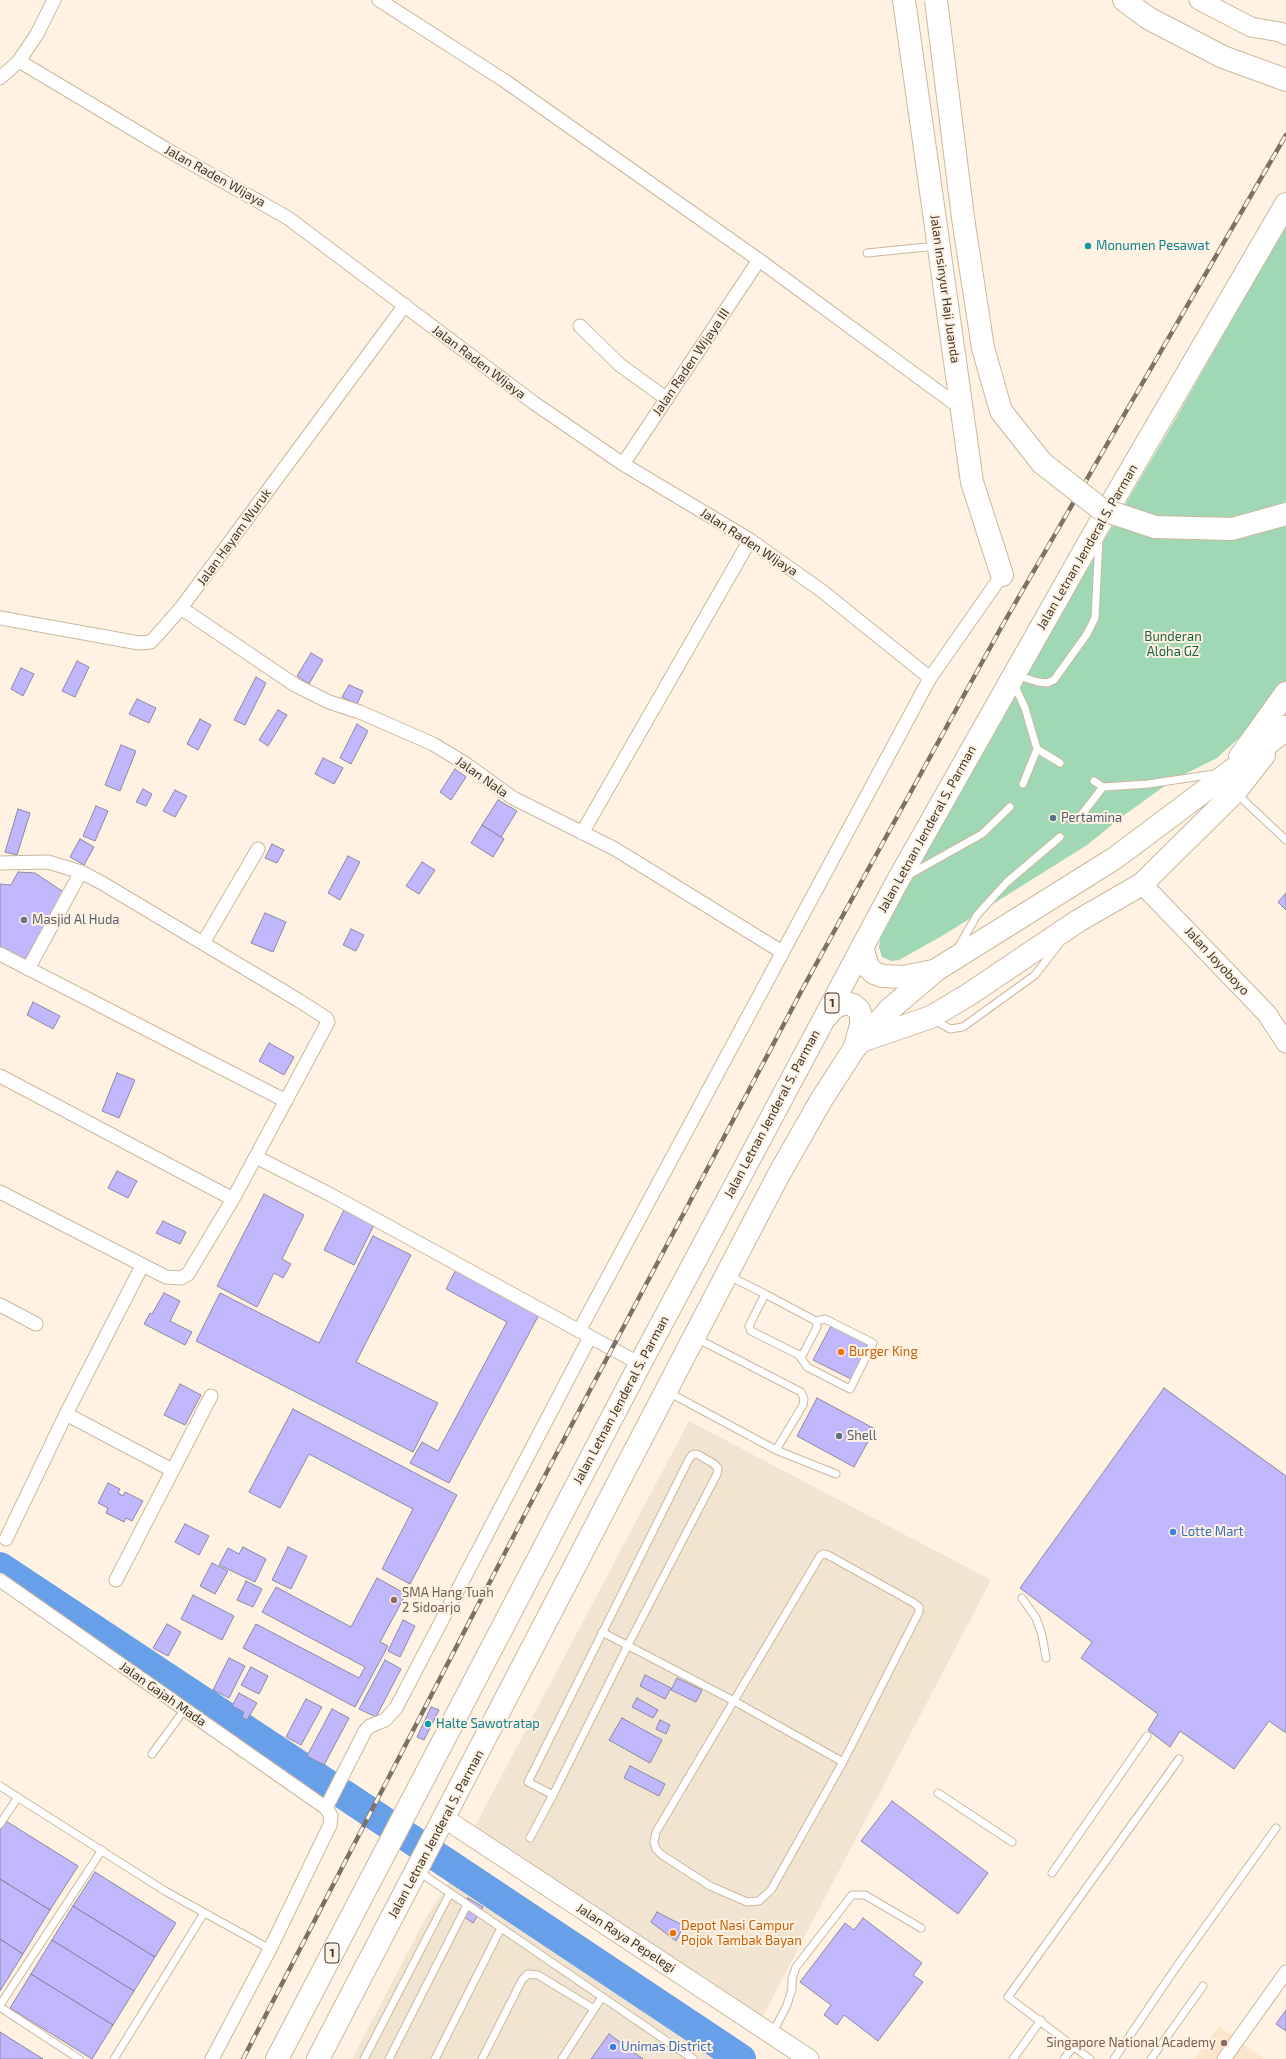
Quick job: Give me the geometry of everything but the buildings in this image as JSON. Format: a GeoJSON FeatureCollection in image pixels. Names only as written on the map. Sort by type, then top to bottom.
{"type":"FeatureCollection","features":[{"type":"Feature","properties":{"kind":"highway","name":"Jalan Insinyur Haji Juanda"},"geometry":{"type":"LineString","coordinates":[[904,0],[940,246],[972,482],[998,557],[1002,575]]}},
{"type":"Feature","properties":{"kind":"highway"},"geometry":{"type":"LineString","coordinates":[[936,0],[963,218],[983,348],[1002,411],[1042,462],[1101,509],[1155,528],[1232,529],[1286,514]]}},
{"type":"Feature","properties":{"kind":"highway"},"geometry":{"type":"LineString","coordinates":[[1124,0],[1148,18],[1224,57],[1286,80]]}},
{"type":"Feature","properties":{"kind":"highway","name":"Jalan Letnan Jenderal S. Parman"},"geometry":{"type":"LineString","coordinates":[[277,2059],[820,1023],[897,882],[1100,523],[1286,204]]}},
{"type":"Feature","properties":{"kind":"highway"},"geometry":{"type":"LineString","coordinates":[[820,1023],[834,1008],[845,1003],[853,1005],[859,1010],[861,1016],[858,1045],[931,1017],[968,995],[1078,921],[1142,884],[1232,782],[1286,693]]}},
{"type":"Feature","properties":{"kind":"highway","name":"Jalan Letnan Jenderal S. Parman"},"geometry":{"type":"LineString","coordinates":[[318,2059],[778,1176],[820,1102],[858,1045],[889,1010],[943,965],[1115,858],[1232,782],[1282,731]]}},
{"type":"Feature","properties":{"kind":"highway"},"geometry":{"type":"LineString","coordinates":[[862,947],[868,967],[874,973],[883,976],[903,977],[943,965]]}},
{"type":"Feature","properties":{"kind":"street"},"geometry":{"type":"LineString","coordinates":[[0,78],[19,61],[37,34],[54,0]]}},
{"type":"Feature","properties":{"kind":"street"},"geometry":{"type":"LineString","coordinates":[[379,0],[505,81],[759,260],[962,409]]}},
{"type":"Feature","properties":{"kind":"street"},"geometry":{"type":"LineString","coordinates":[[1199,0],[1251,27],[1280,32],[1286,35]]}},
{"type":"Feature","properties":{"kind":"street","name":"Jalan Raden Wijaya"},"geometry":{"type":"LineString","coordinates":[[19,61],[171,152],[288,218],[534,403],[623,464],[750,540],[822,591],[930,678]]}},
{"type":"Feature","properties":{"kind":"street","name":"Jalan Raden Wijaya III"},"geometry":{"type":"LineString","coordinates":[[623,464],[759,260]]}},
{"type":"Feature","properties":{"kind":"street","name":"Jalan Hayam Wuruk"},"geometry":{"type":"LineString","coordinates":[[0,618],[144,644],[151,642],[181,608],[405,305]]}},
{"type":"Feature","properties":{"kind":"street"},"geometry":{"type":"LineString","coordinates":[[580,326],[620,365],[667,400]]}},
{"type":"Feature","properties":{"kind":"street"},"geometry":{"type":"LineString","coordinates":[[582,833],[750,540]]}},
{"type":"Feature","properties":{"kind":"street"},"geometry":{"type":"LineString","coordinates":[[212,2059],[270,1949],[330,1825],[332,1816],[326,1808],[365,1731],[370,1726],[388,1718],[396,1708],[585,1334],[782,952],[930,678],[1002,575]]}},
{"type":"Feature","properties":{"kind":"street","name":"Jalan Nala"},"geometry":{"type":"LineString","coordinates":[[181,608],[295,685],[329,702],[360,712],[433,744],[466,764],[513,798],[615,849],[782,952]]}},
{"type":"Feature","properties":{"kind":"street"},"geometry":{"type":"LineString","coordinates":[[203,943],[258,849]]}},
{"type":"Feature","properties":{"kind":"street"},"geometry":{"type":"LineString","coordinates":[[0,863],[48,862],[81,872],[203,943],[326,1018],[327,1026],[233,1199],[188,1274],[181,1278],[173,1279],[142,1266],[0,1192]]}},
{"type":"Feature","properties":{"kind":"street"},"geometry":{"type":"LineString","coordinates":[[28,969],[81,872]]}},
{"type":"Feature","properties":{"kind":"street","name":"Jalan Joyoboyo"},"geometry":{"type":"LineString","coordinates":[[1142,884],[1267,1014],[1286,1043]]}},
{"type":"Feature","properties":{"kind":"street"},"geometry":{"type":"LineString","coordinates":[[0,954],[286,1101]]}},
{"type":"Feature","properties":{"kind":"street"},"geometry":{"type":"LineString","coordinates":[[0,1076],[233,1199]]}},
{"type":"Feature","properties":{"kind":"street"},"geometry":{"type":"LineString","coordinates":[[256,1157],[331,1195],[640,1364]]}},
{"type":"Feature","properties":{"kind":"street"},"geometry":{"type":"LineString","coordinates":[[6,1539],[66,1414],[142,1266]]}},
{"type":"Feature","properties":{"kind":"street"},"geometry":{"type":"LineString","coordinates":[[0,1305],[36,1324]]}},
{"type":"Feature","properties":{"kind":"street"},"geometry":{"type":"LineString","coordinates":[[116,1580],[210,1396]]}},
{"type":"Feature","properties":{"kind":"street"},"geometry":{"type":"LineString","coordinates":[[66,1414],[172,1470]]}},
{"type":"Feature","properties":{"kind":"street","name":"Jalan Gajah Mada"},"geometry":{"type":"LineString","coordinates":[[0,1580],[326,1808]]}},
{"type":"Feature","properties":{"kind":"street","name":"Jalan Raya Pepelegi"},"geometry":{"type":"LineString","coordinates":[[444,1818],[808,2059]]}},
{"type":"Feature","properties":{"kind":"street"},"geometry":{"type":"LineString","coordinates":[[1224,2059],[1286,1972]]}},
{"type":"Feature","properties":{"kind":"lane"},"geometry":{"type":"LineString","coordinates":[[867,253],[940,246]]}},
{"type":"Feature","properties":{"kind":"lane"},"geometry":{"type":"LineString","coordinates":[[1013,677],[1038,682],[1054,680],[1087,634],[1095,618],[1100,523]]}},
{"type":"Feature","properties":{"kind":"lane"},"geometry":{"type":"LineString","coordinates":[[1013,677],[1038,748],[1060,763]]}},
{"type":"Feature","properties":{"kind":"lane"},"geometry":{"type":"LineString","coordinates":[[1022,784],[1038,748]]}},
{"type":"Feature","properties":{"kind":"lane"},"geometry":{"type":"LineString","coordinates":[[1094,781],[1103,787],[1148,784],[1232,782],[1286,840]]}},
{"type":"Feature","properties":{"kind":"lane"},"geometry":{"type":"LineString","coordinates":[[1079,818],[1103,787]]}},
{"type":"Feature","properties":{"kind":"lane"},"geometry":{"type":"LineString","coordinates":[[897,882],[982,834],[1010,807]]}},
{"type":"Feature","properties":{"kind":"lane"},"geometry":{"type":"LineString","coordinates":[[943,965],[977,915],[1007,882],[1060,837]]}},
{"type":"Feature","properties":{"kind":"lane"},"geometry":{"type":"LineString","coordinates":[[727,1275],[765,1294],[816,1321],[825,1319],[873,1343],[850,1389],[807,1367],[799,1355],[751,1331],[749,1326],[765,1294]]}},
{"type":"Feature","properties":{"kind":"lane"},"geometry":{"type":"LineString","coordinates":[[799,1355],[803,1354],[817,1327],[816,1321]]}},
{"type":"Feature","properties":{"kind":"lane"},"geometry":{"type":"LineString","coordinates":[[694,1337],[800,1392],[804,1399],[803,1405],[776,1450]]}},
{"type":"Feature","properties":{"kind":"lane"},"geometry":{"type":"LineString","coordinates":[[666,1392],[776,1450],[836,1474]]}},
{"type":"Feature","properties":{"kind":"lane"},"geometry":{"type":"LineString","coordinates":[[530,1838],[553,1795],[628,1645],[717,1474],[718,1468],[714,1464],[697,1454],[692,1455],[689,1459],[528,1782],[553,1795]]}},
{"type":"Feature","properties":{"kind":"lane"},"geometry":{"type":"LineString","coordinates":[[823,1554],[835,1558],[920,1606],[919,1612],[842,1762],[771,1890],[760,1901],[747,1902],[710,1886],[662,1855],[656,1849],[654,1842],[656,1832],[734,1701],[820,1556],[823,1554]]}},
{"type":"Feature","properties":{"kind":"lane"},"geometry":{"type":"LineString","coordinates":[[1022,1598],[1036,1618],[1042,1635],[1046,1658]]}},
{"type":"Feature","properties":{"kind":"lane"},"geometry":{"type":"LineString","coordinates":[[602,1632],[734,1701],[842,1762]]}},
{"type":"Feature","properties":{"kind":"lane"},"geometry":{"type":"LineString","coordinates":[[152,1754],[185,1709]]}},
{"type":"Feature","properties":{"kind":"lane"},"geometry":{"type":"LineString","coordinates":[[1052,1873],[1147,1736]]}},
{"type":"Feature","properties":{"kind":"lane"},"geometry":{"type":"LineString","coordinates":[[1090,2059],[1041,2020],[1008,1997],[1179,1759]]}},
{"type":"Feature","properties":{"kind":"lane"},"geometry":{"type":"LineString","coordinates":[[0,1786],[165,1891],[270,1949]]}},
{"type":"Feature","properties":{"kind":"lane"},"geometry":{"type":"LineString","coordinates":[[938,1793],[1012,1842]]}},
{"type":"Feature","properties":{"kind":"lane"},"geometry":{"type":"LineString","coordinates":[[0,1824],[18,1797]]}},
{"type":"Feature","properties":{"kind":"lane"},"geometry":{"type":"LineString","coordinates":[[1114,2059],[1177,1966],[1276,1828]]}},
{"type":"Feature","properties":{"kind":"lane"},"geometry":{"type":"LineString","coordinates":[[79,2059],[0,2006],[102,1850]]}},
{"type":"Feature","properties":{"kind":"lane"},"geometry":{"type":"LineString","coordinates":[[417,1870],[693,2059]]}},
{"type":"Feature","properties":{"kind":"lane"},"geometry":{"type":"LineString","coordinates":[[364,2059],[450,1893]]}},
{"type":"Feature","properties":{"kind":"lane"},"geometry":{"type":"LineString","coordinates":[[772,2034],[787,2005],[792,1990],[792,1979],[796,1967],[852,1895],[865,1895],[922,1928]]}},
{"type":"Feature","properties":{"kind":"lane"},"geometry":{"type":"LineString","coordinates":[[389,2059],[467,1905]]}},
{"type":"Feature","properties":{"kind":"lane"},"geometry":{"type":"LineString","coordinates":[[114,2059],[204,1913]]}},
{"type":"Feature","properties":{"kind":"lane"},"geometry":{"type":"LineString","coordinates":[[435,2059],[501,1928]]}},
{"type":"Feature","properties":{"kind":"lane"},"geometry":{"type":"LineString","coordinates":[[482,2059],[522,1980],[528,1974],[538,1975],[594,2009]]}},
{"type":"Feature","properties":{"kind":"lane"},"geometry":{"type":"LineString","coordinates":[[1151,2059],[1203,1986]]}},
{"type":"Feature","properties":{"kind":"lane"},"geometry":{"type":"LineString","coordinates":[[562,2059],[602,1997]]}},
{"type":"Feature","properties":{"kind":"lane"},"geometry":{"type":"LineString","coordinates":[[1013,2059],[1041,2020]]}},
{"type":"Feature","properties":{"kind":"lane"},"geometry":{"type":"LineString","coordinates":[[1064,2059],[1074,2045]]}},
{"type":"Feature","properties":{"kind":"shaded area"},"geometry":{"type":"Polygon","coordinates":[[[689,1421],[991,1580],[762,2018],[474,1828],[689,1421]]]}},
{"type":"Feature","properties":{"kind":"shaded area"},"geometry":{"type":"Polygon","coordinates":[[[452,1877],[719,2059],[352,2059],[423,1923],[452,1877]]]}},
{"type":"Feature","properties":{"kind":"shaded area","name":"Singapore National Academy"},"geometry":{"type":"Polygon","coordinates":[[[1219,2026],[1264,2059],[1195,2059],[1219,2026]]]}},
{"type":"Feature","properties":{"kind":"green space","name":"Bunderan Aloha GZ"},"geometry":{"type":"Polygon","coordinates":[[[1286,225],[1286,688],[1264,715],[1217,758],[1173,780],[1123,816],[1087,845],[942,936],[899,960],[891,961],[882,957],[879,947],[881,932],[993,734],[1019,685],[1172,425],[1286,225]]]}},
{"type":"Feature","properties":{"kind":"waterway"},"geometry":{"type":"LineString","coordinates":[[0,1567],[326,1783]]}},
{"type":"Feature","properties":{"kind":"waterway"},"geometry":{"type":"LineString","coordinates":[[343,1794],[741,2059]]}},
{"type":"Feature","properties":{"kind":"railway"},"geometry":{"type":"LineString","coordinates":[[243,2059],[552,1462],[803,988],[1002,626],[1286,135]]}},
{"type":"Feature","properties":{"kind":"place","name":"Monumen Pesawat"},"geometry":{"type":"Point","coordinates":[1088,246]}},
{"type":"Feature","properties":{"kind":"place","name":"Pertamina"},"geometry":{"type":"Point","coordinates":[1053,818]}},
{"type":"Feature","properties":{"kind":"place","name":"Masjid Al Huda"},"geometry":{"type":"Point","coordinates":[24,920]}},
{"type":"Feature","properties":{"kind":"place","name":"Burger King"},"geometry":{"type":"Point","coordinates":[841,1352]}},
{"type":"Feature","properties":{"kind":"place","name":"Shell"},"geometry":{"type":"Point","coordinates":[839,1436]}},
{"type":"Feature","properties":{"kind":"place","name":"Lotte Mart"},"geometry":{"type":"Point","coordinates":[1173,1532]}},
{"type":"Feature","properties":{"kind":"place","name":"SMA Hang Tuah 2 Sidoarjo"},"geometry":{"type":"Point","coordinates":[394,1600]}},
{"type":"Feature","properties":{"kind":"place","name":"Halte Sawotratap"},"geometry":{"type":"Point","coordinates":[428,1724]}},
{"type":"Feature","properties":{"kind":"place","name":"Depot Nasi Campur Pojok Tambak Bayan"},"geometry":{"type":"Point","coordinates":[673,1933]}},
{"type":"Feature","properties":{"kind":"place","name":"Singapore National Academy"},"geometry":{"type":"Point","coordinates":[1224,2043]}},
{"type":"Feature","properties":{"kind":"place","name":"Unimas District"},"geometry":{"type":"Point","coordinates":[613,2047]}}]}
